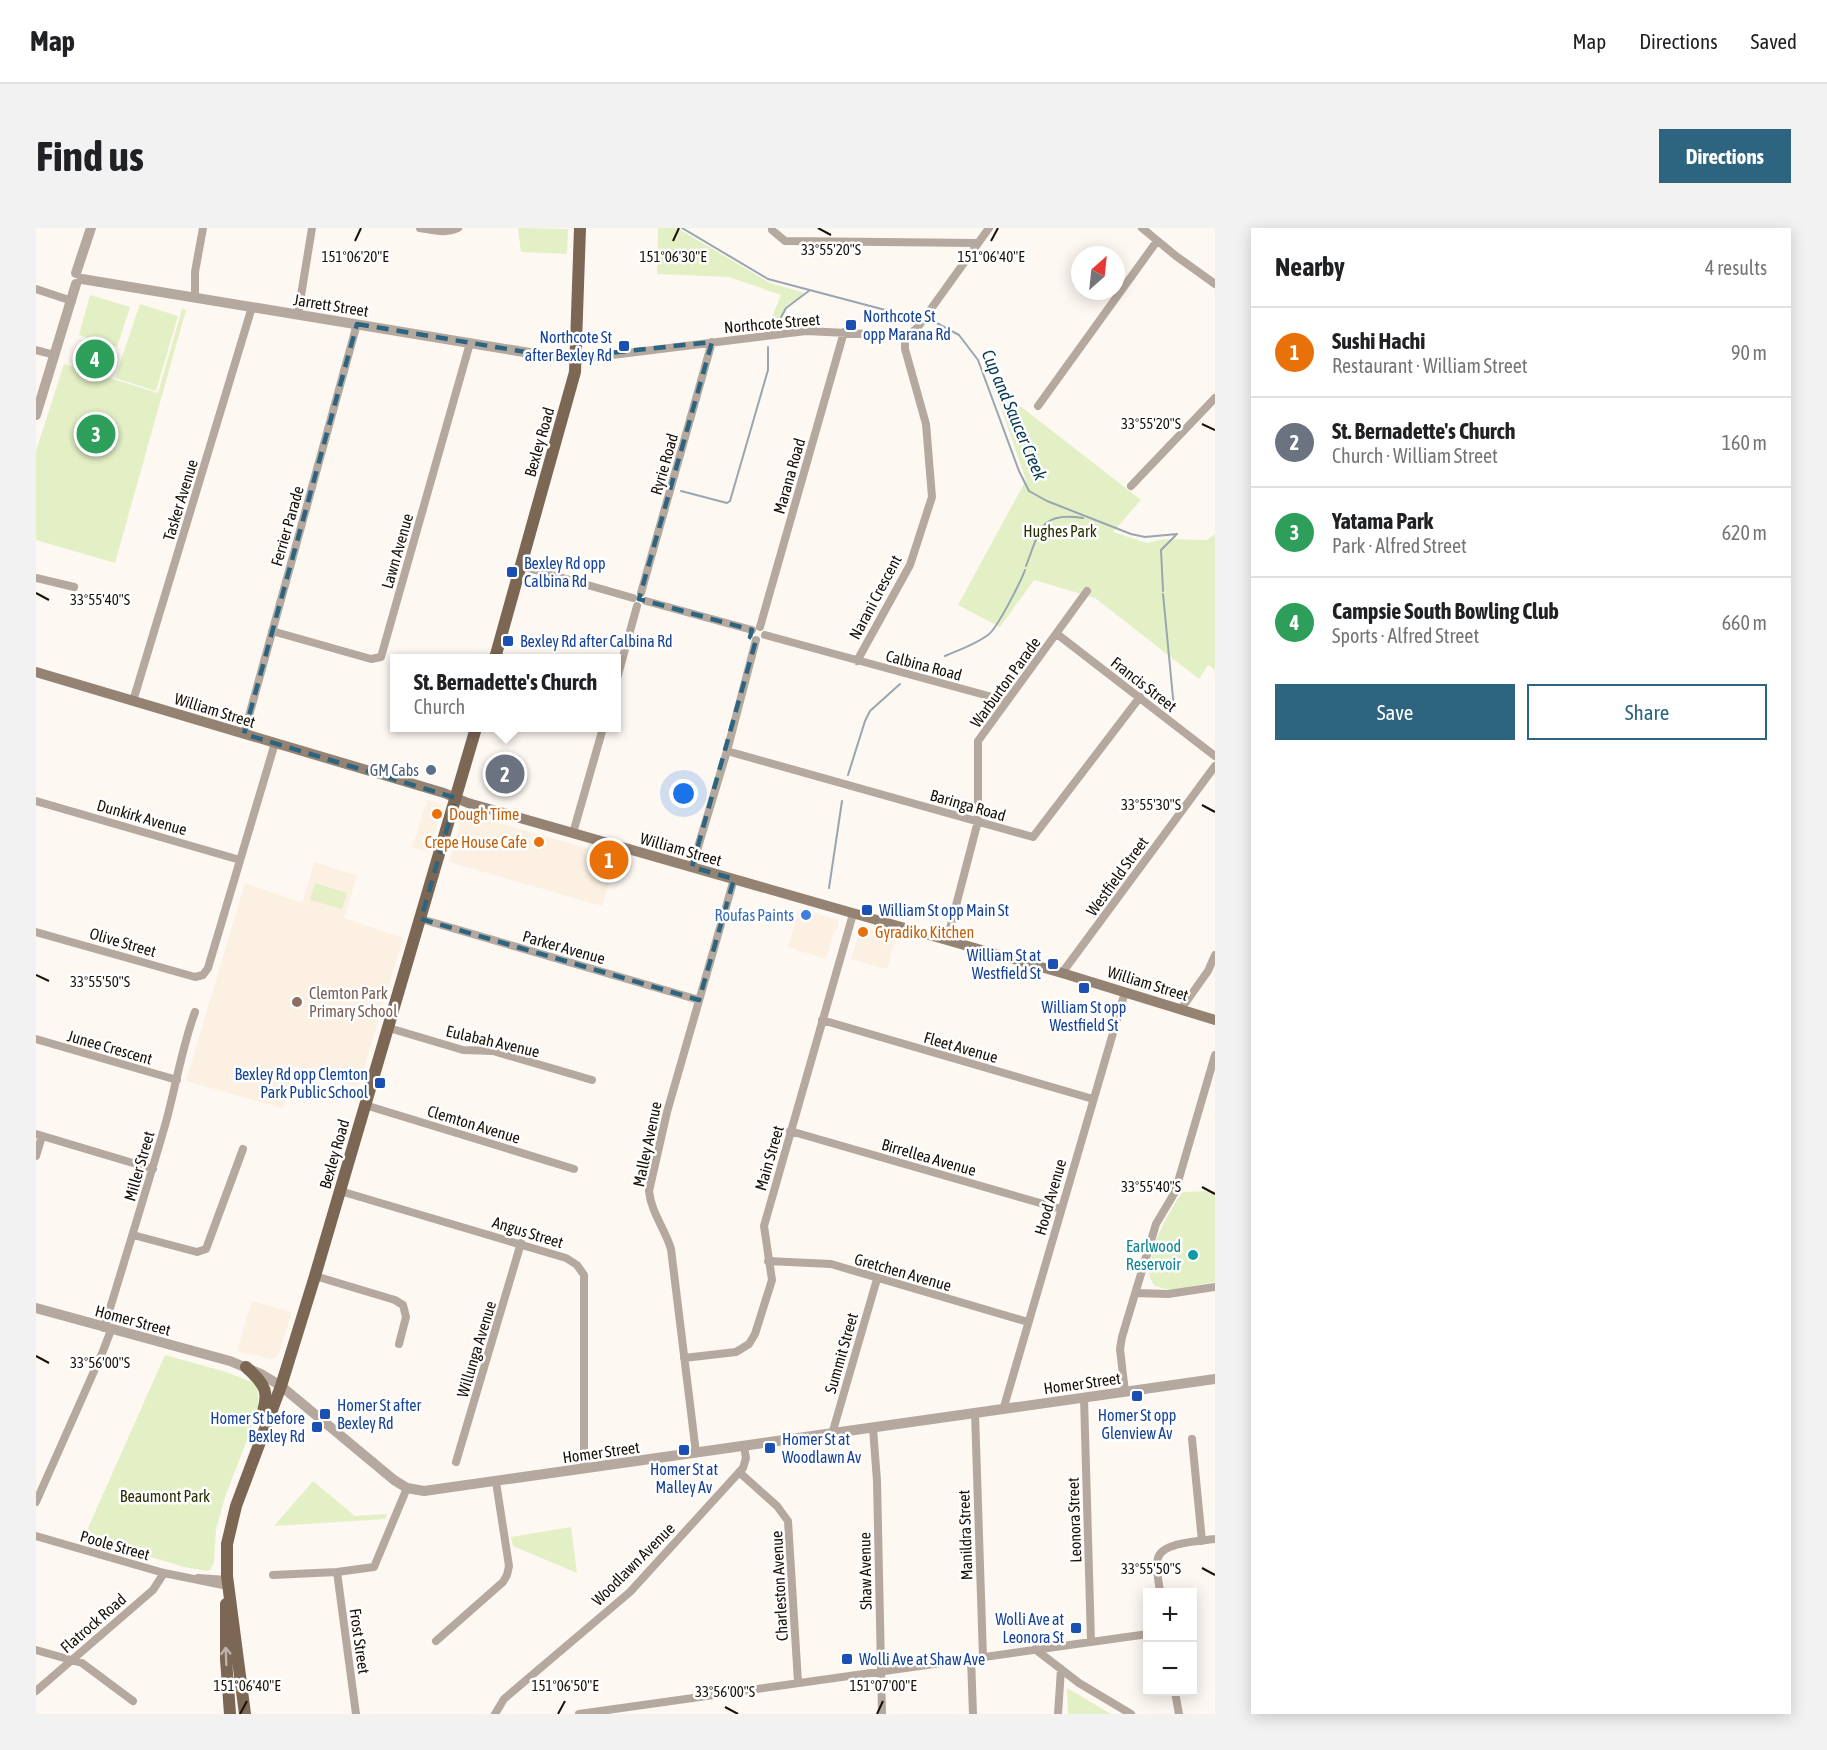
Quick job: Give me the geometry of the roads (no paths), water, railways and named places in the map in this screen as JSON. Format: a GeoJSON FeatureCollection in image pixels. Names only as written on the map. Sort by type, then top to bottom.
{"type":"FeatureCollection","features":[{"type":"Feature","properties":{"kind":"main road","name":"Bexley Road"},"geometry":{"type":"LineString","coordinates":[[496,654],[571,388],[576,358],[580,228]]}},
{"type":"Feature","properties":{"kind":"main road","name":"William Street"},"geometry":{"type":"LineString","coordinates":[[36,672],[573,833],[1062,973],[1215,1020]]}},
{"type":"Feature","properties":{"kind":"main road","name":"Bexley Road"},"geometry":{"type":"LineString","coordinates":[[230,1714],[226,1659],[227,1544],[231,1525],[281,1386],[315,1276],[475,732]]}},
{"type":"Feature","properties":{"kind":"main road"},"geometry":{"type":"LineString","coordinates":[[246,1367],[261,1382],[266,1394],[266,1404],[258,1430],[259,1446]]}},
{"type":"Feature","properties":{"kind":"main road","name":"Bexley Road"},"geometry":{"type":"LineString","coordinates":[[227,1585],[235,1627],[245,1714]]}},
{"type":"Feature","properties":{"kind":"street"},"geometry":{"type":"LineString","coordinates":[[36,415],[72,301],[91,228]]}},
{"type":"Feature","properties":{"kind":"street"},"geometry":{"type":"LineString","coordinates":[[195,297],[195,272],[203,228]]}},
{"type":"Feature","properties":{"kind":"street"},"geometry":{"type":"LineString","coordinates":[[298,314],[312,228]]}},
{"type":"Feature","properties":{"kind":"street"},"geometry":{"type":"LineString","coordinates":[[420,228],[452,231],[458,228]]}},
{"type":"Feature","properties":{"kind":"street"},"geometry":{"type":"LineString","coordinates":[[772,228],[785,241],[978,243]]}},
{"type":"Feature","properties":{"kind":"street"},"geometry":{"type":"LineString","coordinates":[[905,336],[913,333],[918,327],[988,228]]}},
{"type":"Feature","properties":{"kind":"street"},"geometry":{"type":"LineString","coordinates":[[1142,228],[1215,284]]}},
{"type":"Feature","properties":{"kind":"street"},"geometry":{"type":"LineString","coordinates":[[1038,406],[1157,241]]}},
{"type":"Feature","properties":{"kind":"street","name":"Jarrett Street"},"geometry":{"type":"LineString","coordinates":[[78,279],[555,357],[576,358]]}},
{"type":"Feature","properties":{"kind":"street"},"geometry":{"type":"LineString","coordinates":[[36,289],[72,301]]}},
{"type":"Feature","properties":{"kind":"street","name":"Tasker Avenue"},"geometry":{"type":"LineString","coordinates":[[133,701],[252,307]]}},
{"type":"Feature","properties":{"kind":"street","name":"Ferrier Parade"},"geometry":{"type":"LineString","coordinates":[[244,734],[357,324]]}},
{"type":"Feature","properties":{"kind":"street","name":"Northcote Street"},"geometry":{"type":"LineString","coordinates":[[576,358],[806,330],[905,336]]}},
{"type":"Feature","properties":{"kind":"street","name":"Marana Road"},"geometry":{"type":"LineString","coordinates":[[760,627],[844,332]]}},
{"type":"Feature","properties":{"kind":"street","name":"Narani Crescent"},"geometry":{"type":"LineString","coordinates":[[857,661],[910,565],[932,497],[926,424],[905,349],[905,336]]}},
{"type":"Feature","properties":{"kind":"street","name":"Ryrie Road"},"geometry":{"type":"LineString","coordinates":[[641,592],[712,342]]}},
{"type":"Feature","properties":{"kind":"street","name":"Lawn Avenue"},"geometry":{"type":"LineString","coordinates":[[272,631],[371,659],[381,657],[470,343]]}},
{"type":"Feature","properties":{"kind":"street"},"geometry":{"type":"LineString","coordinates":[[36,350],[55,355]]}},
{"type":"Feature","properties":{"kind":"street"},"geometry":{"type":"LineString","coordinates":[[1131,486],[1215,398]]}},
{"type":"Feature","properties":{"kind":"street"},"geometry":{"type":"LineString","coordinates":[[521,566],[633,598]]}},
{"type":"Feature","properties":{"kind":"street"},"geometry":{"type":"LineString","coordinates":[[36,578],[74,587]]}},
{"type":"Feature","properties":{"kind":"street","name":"Warburton Parade"},"geometry":{"type":"LineString","coordinates":[[947,940],[978,821],[978,741],[1087,591]]}},
{"type":"Feature","properties":{"kind":"street"},"geometry":{"type":"LineString","coordinates":[[641,592],[645,595],[646,601],[642,606],[637,606],[633,598],[636,593],[641,592]]}},
{"type":"Feature","properties":{"kind":"street"},"geometry":{"type":"LineString","coordinates":[[646,601],[752,630],[754,627],[764,629],[765,635],[762,639],[756,640]]}},
{"type":"Feature","properties":{"kind":"street"},"geometry":{"type":"LineString","coordinates":[[621,664],[637,606]]}},
{"type":"Feature","properties":{"kind":"street"},"geometry":{"type":"LineString","coordinates":[[752,630],[752,637],[756,640]]}},
{"type":"Feature","properties":{"kind":"street","name":"Francis Street"},"geometry":{"type":"LineString","coordinates":[[1057,634],[1215,756]]}},
{"type":"Feature","properties":{"kind":"street","name":"Calbina Road"},"geometry":{"type":"LineString","coordinates":[[765,635],[1007,701]]}},
{"type":"Feature","properties":{"kind":"street"},"geometry":{"type":"LineString","coordinates":[[692,867],[727,752],[756,640]]}},
{"type":"Feature","properties":{"kind":"street","name":"Baringa Road"},"geometry":{"type":"LineString","coordinates":[[727,752],[1033,837],[1140,697]]}},
{"type":"Feature","properties":{"kind":"street"},"geometry":{"type":"LineString","coordinates":[[573,833],[602,732]]}},
{"type":"Feature","properties":{"kind":"street"},"geometry":{"type":"LineString","coordinates":[[240,860],[274,743]]}},
{"type":"Feature","properties":{"kind":"street","name":"Westfield Street"},"geometry":{"type":"LineString","coordinates":[[1062,973],[1214,771]]}},
{"type":"Feature","properties":{"kind":"street","name":"Dunkirk Avenue"},"geometry":{"type":"LineString","coordinates":[[36,801],[240,860]]}},
{"type":"Feature","properties":{"kind":"street","name":"Olive Street"},"geometry":{"type":"LineString","coordinates":[[36,932],[195,976],[203,975],[208,968],[240,860]]}},
{"type":"Feature","properties":{"kind":"street","name":"Malley Avenue"},"geometry":{"type":"LineString","coordinates":[[696,1453],[671,1249],[667,1234],[651,1204],[649,1191],[667,1112],[734,879]]}},
{"type":"Feature","properties":{"kind":"street","name":"Main Street"},"geometry":{"type":"LineString","coordinates":[[684,1358],[736,1352],[749,1344],[755,1334],[772,1280],[764,1226],[854,914]]}},
{"type":"Feature","properties":{"kind":"street","name":"Parker Avenue"},"geometry":{"type":"LineString","coordinates":[[421,919],[699,1000]]}},
{"type":"Feature","properties":{"kind":"street"},"geometry":{"type":"LineString","coordinates":[[1181,1009],[1208,971],[1215,955]]}},
{"type":"Feature","properties":{"kind":"street","name":"Hood Avenue"},"geometry":{"type":"LineString","coordinates":[[1003,1410],[1125,992]]}},
{"type":"Feature","properties":{"kind":"street","name":"Miller Street"},"geometry":{"type":"LineString","coordinates":[[36,1503],[103,1351],[177,1080],[186,1037],[195,1012]]}},
{"type":"Feature","properties":{"kind":"street","name":"Fleet Avenue"},"geometry":{"type":"LineString","coordinates":[[822,1020],[1093,1099]]}},
{"type":"Feature","properties":{"kind":"street","name":"Eulabah Avenue"},"geometry":{"type":"LineString","coordinates":[[389,1028],[464,1050],[493,1051],[592,1080]]}},
{"type":"Feature","properties":{"kind":"street","name":"Junee Crescent"},"geometry":{"type":"LineString","coordinates":[[36,1040],[177,1080]]}},
{"type":"Feature","properties":{"kind":"street"},"geometry":{"type":"LineString","coordinates":[[1125,1392],[1120,1350],[1156,1224],[1174,1192],[1215,1055]]}},
{"type":"Feature","properties":{"kind":"street","name":"Clemton Avenue"},"geometry":{"type":"LineString","coordinates":[[365,1105],[574,1169]]}},
{"type":"Feature","properties":{"kind":"street","name":"Birrellea Avenue"},"geometry":{"type":"LineString","coordinates":[[790,1131],[1061,1209]]}},
{"type":"Feature","properties":{"kind":"street"},"geometry":{"type":"LineString","coordinates":[[36,1156],[39,1135],[153,1169]]}},
{"type":"Feature","properties":{"kind":"street"},"geometry":{"type":"LineString","coordinates":[[133,1235],[196,1252],[206,1249],[243,1149]]}},
{"type":"Feature","properties":{"kind":"street","name":"Angus Street"},"geometry":{"type":"LineString","coordinates":[[340,1191],[521,1243],[566,1258],[577,1265],[584,1275],[584,1469]]}},
{"type":"Feature","properties":{"kind":"street","name":"Willunga Avenue"},"geometry":{"type":"LineString","coordinates":[[456,1462],[521,1243]]}},
{"type":"Feature","properties":{"kind":"street","name":"Gretchen Avenue"},"geometry":{"type":"LineString","coordinates":[[768,1261],[823,1263],[1028,1322]]}},
{"type":"Feature","properties":{"kind":"street"},"geometry":{"type":"LineString","coordinates":[[315,1276],[395,1300],[403,1305],[406,1317],[399,1344]]}},
{"type":"Feature","properties":{"kind":"street","name":"Summit Street"},"geometry":{"type":"LineString","coordinates":[[832,1434],[877,1279]]}},
{"type":"Feature","properties":{"kind":"street"},"geometry":{"type":"LineString","coordinates":[[1136,1293],[1168,1294],[1215,1287]]}},
{"type":"Feature","properties":{"kind":"street","name":"Homer Street"},"geometry":{"type":"LineString","coordinates":[[36,1308],[246,1367],[281,1386],[390,1478],[407,1488],[429,1491],[1215,1379]]}},
{"type":"Feature","properties":{"kind":"street","name":"Leonora Street"},"geometry":{"type":"LineString","coordinates":[[1084,1398],[1091,1642]]}},
{"type":"Feature","properties":{"kind":"street","name":"Manildra Street"},"geometry":{"type":"LineString","coordinates":[[975,1413],[983,1657]]}},
{"type":"Feature","properties":{"kind":"street","name":"Shaw Avenue"},"geometry":{"type":"LineString","coordinates":[[873,1428],[882,1714]]}},
{"type":"Feature","properties":{"kind":"street"},"geometry":{"type":"LineString","coordinates":[[1192,1439],[1202,1541]]}},
{"type":"Feature","properties":{"kind":"street"},"geometry":{"type":"LineString","coordinates":[[739,1472],[745,1463],[744,1447]]}},
{"type":"Feature","properties":{"kind":"street","name":"Charleston Avenue"},"geometry":{"type":"LineString","coordinates":[[739,1472],[777,1506],[788,1521],[798,1682]]}},
{"type":"Feature","properties":{"kind":"street","name":"Woodlawn Avenue"},"geometry":{"type":"LineString","coordinates":[[495,1714],[504,1699],[630,1592],[739,1472]]}},
{"type":"Feature","properties":{"kind":"street"},"geometry":{"type":"LineString","coordinates":[[436,1641],[503,1582],[507,1575],[509,1568],[496,1482]]}},
{"type":"Feature","properties":{"kind":"street"},"geometry":{"type":"LineString","coordinates":[[273,1575],[336,1572],[374,1567],[407,1488]]}},
{"type":"Feature","properties":{"kind":"street","name":"Poole Street"},"geometry":{"type":"LineString","coordinates":[[36,1536],[164,1573],[227,1585]]}},
{"type":"Feature","properties":{"kind":"street"},"geometry":{"type":"LineString","coordinates":[[1159,1588],[1158,1558],[1163,1550],[1173,1546],[1215,1539]]}},
{"type":"Feature","properties":{"kind":"street","name":"Frost Street"},"geometry":{"type":"LineString","coordinates":[[336,1572],[356,1714]]}},
{"type":"Feature","properties":{"kind":"street","name":"Flatrock Road"},"geometry":{"type":"LineString","coordinates":[[36,1691],[153,1590],[164,1573]]}},
{"type":"Feature","properties":{"kind":"street"},"geometry":{"type":"LineString","coordinates":[[579,1714],[1143,1635]]}},
{"type":"Feature","properties":{"kind":"street"},"geometry":{"type":"LineString","coordinates":[[1035,1649],[1079,1683],[1131,1714]]}},
{"type":"Feature","properties":{"kind":"street"},"geometry":{"type":"LineString","coordinates":[[36,1650],[82,1663],[133,1701]]}},
{"type":"Feature","properties":{"kind":"street"},"geometry":{"type":"LineString","coordinates":[[971,1658],[973,1714]]}},
{"type":"Feature","properties":{"kind":"street"},"geometry":{"type":"LineString","coordinates":[[1058,1714],[1061,1670]]}},
{"type":"Feature","properties":{"kind":"street"},"geometry":{"type":"LineString","coordinates":[[1176,1696],[1179,1714]]}},
{"type":"Feature","properties":{"kind":"waterway"},"geometry":{"type":"LineString","coordinates":[[682,228],[768,279],[908,316],[916,316]]}},
{"type":"Feature","properties":{"kind":"waterway"},"geometry":{"type":"LineString","coordinates":[[778,323],[786,308],[810,290]]}},
{"type":"Feature","properties":{"kind":"waterway"},"geometry":{"type":"LineString","coordinates":[[908,316],[913,320]]}},
{"type":"Feature","properties":{"kind":"waterway","name":"Cup and Saucer Creek"},"geometry":{"type":"LineString","coordinates":[[933,321],[959,335],[978,360],[1019,471],[1029,491],[1047,501],[1131,534],[1145,537],[1177,534]]}},
{"type":"Feature","properties":{"kind":"waterway"},"geometry":{"type":"LineString","coordinates":[[681,491],[727,503],[730,501],[768,370],[768,347]]}},
{"type":"Feature","properties":{"kind":"waterway"},"geometry":{"type":"LineString","coordinates":[[1026,566],[1044,526],[1058,517],[1083,518]]}},
{"type":"Feature","properties":{"kind":"waterway"},"geometry":{"type":"LineString","coordinates":[[1163,591],[1161,550],[1176,535]]}},
{"type":"Feature","properties":{"kind":"waterway"},"geometry":{"type":"LineString","coordinates":[[945,656],[967,647],[992,631],[1025,570]]}},
{"type":"Feature","properties":{"kind":"waterway"},"geometry":{"type":"LineString","coordinates":[[1163,594],[1174,708]]}},
{"type":"Feature","properties":{"kind":"waterway"},"geometry":{"type":"LineString","coordinates":[[848,775],[870,711],[900,684]]}},
{"type":"Feature","properties":{"kind":"waterway"},"geometry":{"type":"LineString","coordinates":[[829,888],[842,801]]}},
{"type":"Feature","properties":{"kind":"place","name":"Northcote St opp Marana Rd"},"geometry":{"type":"Point","coordinates":[851,325]}},
{"type":"Feature","properties":{"kind":"place","name":"Northcote St after Bexley Rd"},"geometry":{"type":"Point","coordinates":[624,346]}},
{"type":"Feature","properties":{"kind":"place","name":"Campsie South Bowling Club"},"geometry":{"type":"Point","coordinates":[95,359]}},
{"type":"Feature","properties":{"kind":"place","name":"Yatama Park"},"geometry":{"type":"Point","coordinates":[96,434]}},
{"type":"Feature","properties":{"kind":"place","name":"Bexley Rd opp Calbina Rd"},"geometry":{"type":"Point","coordinates":[512,572]}},
{"type":"Feature","properties":{"kind":"place","name":"Bexley Rd after Calbina Rd"},"geometry":{"type":"Point","coordinates":[508,641]}},
{"type":"Feature","properties":{"kind":"place","name":"GM Cabs"},"geometry":{"type":"Point","coordinates":[431,770]}},
{"type":"Feature","properties":{"kind":"place","name":"St. Bernadette's Church"},"geometry":{"type":"Point","coordinates":[505,774]}},
{"type":"Feature","properties":{"kind":"place","name":"Dough Time"},"geometry":{"type":"Point","coordinates":[437,814]}},
{"type":"Feature","properties":{"kind":"place","name":"Crepe House Cafe"},"geometry":{"type":"Point","coordinates":[539,842]}},
{"type":"Feature","properties":{"kind":"place","name":"Sushi Hachi"},"geometry":{"type":"Point","coordinates":[609,860]}},
{"type":"Feature","properties":{"kind":"place","name":"William St opp Main St"},"geometry":{"type":"Point","coordinates":[867,910]}},
{"type":"Feature","properties":{"kind":"place","name":"Roufas Paints"},"geometry":{"type":"Point","coordinates":[806,915]}},
{"type":"Feature","properties":{"kind":"place","name":"Gyradiko Kitchen"},"geometry":{"type":"Point","coordinates":[863,932]}},
{"type":"Feature","properties":{"kind":"place","name":"William St at Westfield St"},"geometry":{"type":"Point","coordinates":[1053,964]}},
{"type":"Feature","properties":{"kind":"place","name":"William St opp Westfield St"},"geometry":{"type":"Point","coordinates":[1084,988]}},
{"type":"Feature","properties":{"kind":"place","name":"Clemton Park Primary School"},"geometry":{"type":"Point","coordinates":[297,1002]}},
{"type":"Feature","properties":{"kind":"place","name":"Bexley Rd opp Clemton Park Public School"},"geometry":{"type":"Point","coordinates":[380,1083]}},
{"type":"Feature","properties":{"kind":"place","name":"Earlwood Reservoir"},"geometry":{"type":"Point","coordinates":[1193,1255]}},
{"type":"Feature","properties":{"kind":"place","name":"Homer St opp Glenview Av"},"geometry":{"type":"Point","coordinates":[1137,1396]}},
{"type":"Feature","properties":{"kind":"place","name":"Homer St after Bexley Rd"},"geometry":{"type":"Point","coordinates":[325,1414]}},
{"type":"Feature","properties":{"kind":"place","name":"Homer St before Bexley Rd"},"geometry":{"type":"Point","coordinates":[317,1427]}},
{"type":"Feature","properties":{"kind":"place","name":"Homer St at Woodlawn Av"},"geometry":{"type":"Point","coordinates":[770,1448]}},
{"type":"Feature","properties":{"kind":"place","name":"Homer St at Malley Av"},"geometry":{"type":"Point","coordinates":[684,1450]}},
{"type":"Feature","properties":{"kind":"place","name":"Wolli Ave at Leonora St"},"geometry":{"type":"Point","coordinates":[1076,1628]}},
{"type":"Feature","properties":{"kind":"place","name":"Wolli Ave at Shaw Ave"},"geometry":{"type":"Point","coordinates":[847,1659]}},
{"type":"Feature","properties":{"kind":"park label","name":"Hughes Park"},"geometry":{"type":"Point","coordinates":[1060,531]}},
{"type":"Feature","properties":{"kind":"park label","name":"Beaumont Park"},"geometry":{"type":"Point","coordinates":[165,1496]}}]}
